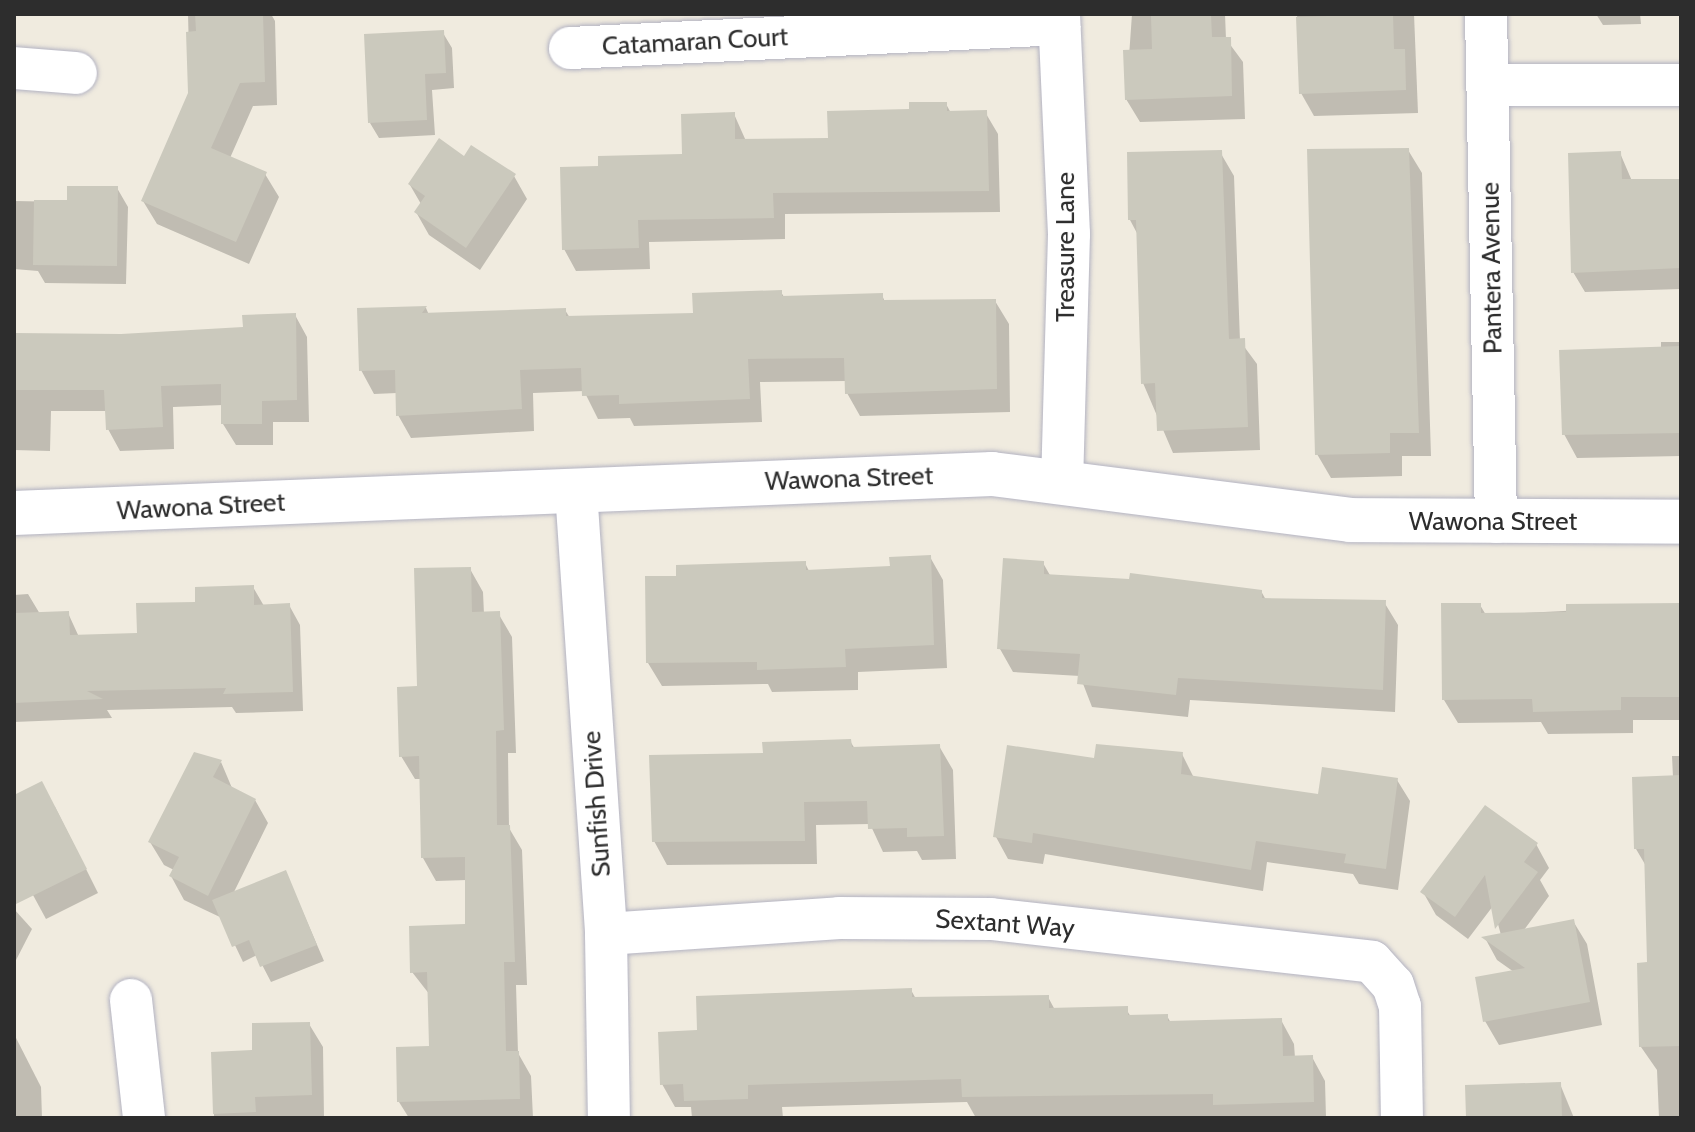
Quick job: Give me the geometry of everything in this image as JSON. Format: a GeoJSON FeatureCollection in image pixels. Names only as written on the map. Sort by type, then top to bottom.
{"type":"FeatureCollection","features":[{"type":"Feature","properties":{"kind":"street","name":"Pantera Avenue"},"geometry":{"type":"LineString","coordinates":[[1486,14],[1496,522]]}},
{"type":"Feature","properties":{"kind":"street","name":"Catamaran Court"},"geometry":{"type":"LineString","coordinates":[[570,48],[1059,19]]}},
{"type":"Feature","properties":{"kind":"street","name":"Treasure Lane"},"geometry":{"type":"LineString","coordinates":[[1059,19],[1069,234],[1062,479]]}},
{"type":"Feature","properties":{"kind":"street"},"geometry":{"type":"LineString","coordinates":[[14,68],[76,73]]}},
{"type":"Feature","properties":{"kind":"street"},"geometry":{"type":"LineString","coordinates":[[1489,85],[1681,85]]}},
{"type":"Feature","properties":{"kind":"street","name":"Wawona Street"},"geometry":{"type":"LineString","coordinates":[[14,513],[960,475],[1062,479],[1350,520],[1681,522]]}},
{"type":"Feature","properties":{"kind":"street","name":"Sunfish Drive"},"geometry":{"type":"LineString","coordinates":[[576,491],[606,934],[609,1118]]}},
{"type":"Feature","properties":{"kind":"street","name":"Sextant Way"},"geometry":{"type":"LineString","coordinates":[[606,934],[839,918],[991,919],[1355,958],[1372,962],[1393,985],[1400,1006],[1402,1118]]}},
{"type":"Feature","properties":{"kind":"street"},"geometry":{"type":"LineString","coordinates":[[131,1000],[144,1118]]}},
{"type":"Feature","properties":{"kind":"building"},"geometry":{"type":"Polygon","coordinates":[[[195,14],[263,14],[265,82],[240,83],[211,148],[267,172],[236,242],[141,201],[188,93],[186,32],[196,31],[195,14]]]}},
{"type":"Feature","properties":{"kind":"building"},"geometry":{"type":"Polygon","coordinates":[[[1211,14],[1212,37],[1231,37],[1232,96],[1125,100],[1123,50],[1152,49],[1151,16],[1211,14]]]}},
{"type":"Feature","properties":{"kind":"building"},"geometry":{"type":"Polygon","coordinates":[[[1393,14],[1394,49],[1405,49],[1406,90],[1299,94],[1296,17],[1393,14]]]}},
{"type":"Feature","properties":{"kind":"building"},"geometry":{"type":"Polygon","coordinates":[[[444,30],[446,73],[425,74],[427,120],[368,123],[364,34],[444,30]]]}},
{"type":"Feature","properties":{"kind":"building"},"geometry":{"type":"Polygon","coordinates":[[[909,102],[947,102],[947,111],[987,110],[989,191],[773,193],[774,218],[638,220],[639,248],[562,250],[560,167],[598,166],[598,156],[682,154],[681,114],[735,112],[735,139],[828,138],[827,111],[909,109],[909,102]]]}},
{"type":"Feature","properties":{"kind":"building"},"geometry":{"type":"Polygon","coordinates":[[[439,138],[464,156],[471,145],[516,174],[466,248],[414,212],[425,196],[408,184],[439,138]]]}},
{"type":"Feature","properties":{"kind":"building"},"geometry":{"type":"Polygon","coordinates":[[[1409,148],[1419,433],[1390,433],[1390,453],[1315,455],[1307,149],[1409,148]]]}},
{"type":"Feature","properties":{"kind":"building"},"geometry":{"type":"Polygon","coordinates":[[[1222,150],[1229,339],[1245,338],[1248,427],[1157,431],[1155,383],[1141,384],[1136,220],[1128,220],[1127,152],[1222,150]]]}},
{"type":"Feature","properties":{"kind":"building"},"geometry":{"type":"Polygon","coordinates":[[[1621,151],[1622,179],[1681,179],[1681,268],[1571,273],[1568,153],[1621,151]]]}},
{"type":"Feature","properties":{"kind":"building"},"geometry":{"type":"Polygon","coordinates":[[[67,186],[118,186],[117,266],[33,265],[34,200],[67,200],[67,186]]]}},
{"type":"Feature","properties":{"kind":"building"},"geometry":{"type":"Polygon","coordinates":[[[782,290],[782,296],[883,293],[883,300],[996,299],[997,389],[845,394],[844,358],[748,359],[750,399],[619,404],[619,395],[582,396],[581,368],[520,370],[522,409],[396,416],[395,370],[359,371],[357,308],[427,306],[422,313],[566,308],[566,316],[693,313],[692,293],[782,290]]]}},
{"type":"Feature","properties":{"kind":"building"},"geometry":{"type":"Polygon","coordinates":[[[296,313],[297,400],[262,401],[262,424],[221,424],[221,384],[161,386],[163,427],[106,430],[104,390],[14,390],[14,333],[121,334],[243,327],[242,315],[296,313]]]}},
{"type":"Feature","properties":{"kind":"building"},"geometry":{"type":"Polygon","coordinates":[[[1681,346],[1681,433],[1562,435],[1559,350],[1681,346]]]}},
{"type":"Feature","properties":{"kind":"building"},"geometry":{"type":"Polygon","coordinates":[[[931,555],[934,645],[845,649],[846,667],[757,670],[757,662],[646,663],[645,576],[676,576],[676,565],[806,561],[806,570],[890,566],[889,557],[931,555]]]}},
{"type":"Feature","properties":{"kind":"building"},"geometry":{"type":"Polygon","coordinates":[[[1003,558],[1044,561],[1044,574],[1129,579],[1130,573],[1262,590],[1262,598],[1386,600],[1383,690],[1178,678],[1176,695],[1077,684],[1080,654],[997,649],[1003,558]]]}},
{"type":"Feature","properties":{"kind":"building"},"geometry":{"type":"Polygon","coordinates":[[[471,567],[472,612],[500,611],[504,730],[496,731],[497,825],[510,825],[515,962],[504,962],[506,1051],[519,1051],[520,1099],[397,1102],[396,1047],[429,1046],[427,972],[410,973],[409,926],[465,924],[465,857],[421,858],[419,756],[399,757],[397,687],[417,686],[414,568],[471,567]]]}},
{"type":"Feature","properties":{"kind":"building"},"geometry":{"type":"Polygon","coordinates":[[[254,585],[254,605],[290,603],[293,692],[223,694],[226,688],[87,691],[103,699],[14,703],[14,613],[69,611],[70,635],[137,633],[136,603],[195,602],[195,587],[254,585]]]}},
{"type":"Feature","properties":{"kind":"building"},"geometry":{"type":"Polygon","coordinates":[[[1441,603],[1481,603],[1481,613],[1566,612],[1566,604],[1681,603],[1681,697],[1621,697],[1621,710],[1533,712],[1532,699],[1442,700],[1441,603]]]}},
{"type":"Feature","properties":{"kind":"building"},"geometry":{"type":"Polygon","coordinates":[[[851,739],[852,747],[940,744],[944,836],[907,837],[907,828],[868,829],[867,801],[804,802],[805,841],[652,842],[649,755],[763,753],[762,742],[851,739]]]}},
{"type":"Feature","properties":{"kind":"building"},"geometry":{"type":"Polygon","coordinates":[[[1096,744],[1183,752],[1181,774],[1318,794],[1322,767],[1398,778],[1386,869],[1344,863],[1346,854],[1256,841],[1251,870],[1033,833],[1032,843],[993,837],[1007,745],[1094,758],[1096,744]]]}},
{"type":"Feature","properties":{"kind":"building"},"geometry":{"type":"Polygon","coordinates":[[[194,752],[222,760],[213,777],[256,799],[208,896],[169,876],[179,857],[148,842],[194,752]]]}},
{"type":"Feature","properties":{"kind":"building"},"geometry":{"type":"Polygon","coordinates":[[[1681,775],[1681,1046],[1639,1047],[1637,963],[1647,962],[1644,849],[1634,849],[1632,777],[1681,775]]]}},
{"type":"Feature","properties":{"kind":"building"},"geometry":{"type":"Polygon","coordinates":[[[42,781],[87,869],[14,905],[14,795],[42,781]]]}},
{"type":"Feature","properties":{"kind":"building"},"geometry":{"type":"Polygon","coordinates":[[[1485,805],[1538,843],[1524,862],[1538,872],[1495,929],[1485,875],[1455,917],[1420,892],[1485,805]]]}},
{"type":"Feature","properties":{"kind":"building"},"geometry":{"type":"Polygon","coordinates":[[[286,870],[317,945],[260,967],[249,940],[232,947],[212,900],[286,870]]]}},
{"type":"Feature","properties":{"kind":"building"},"geometry":{"type":"Polygon","coordinates":[[[1574,919],[1590,1002],[1483,1022],[1475,977],[1525,968],[1481,937],[1574,919]]]}},
{"type":"Feature","properties":{"kind":"building"},"geometry":{"type":"Polygon","coordinates":[[[912,988],[912,997],[1049,995],[1049,1008],[1128,1006],[1128,1015],[1168,1014],[1168,1021],[1282,1018],[1283,1056],[1313,1055],[1314,1102],[1213,1105],[1213,1094],[962,1097],[961,1079],[748,1085],[748,1099],[684,1101],[683,1084],[660,1085],[658,1032],[697,1030],[696,996],[912,988]]]}},
{"type":"Feature","properties":{"kind":"building"},"geometry":{"type":"Polygon","coordinates":[[[310,1022],[312,1095],[255,1097],[256,1112],[213,1114],[211,1052],[252,1050],[252,1023],[310,1022]]]}},
{"type":"Feature","properties":{"kind":"building"},"geometry":{"type":"Polygon","coordinates":[[[1561,1082],[1562,1118],[1466,1118],[1465,1085],[1561,1082]]]}}]}
